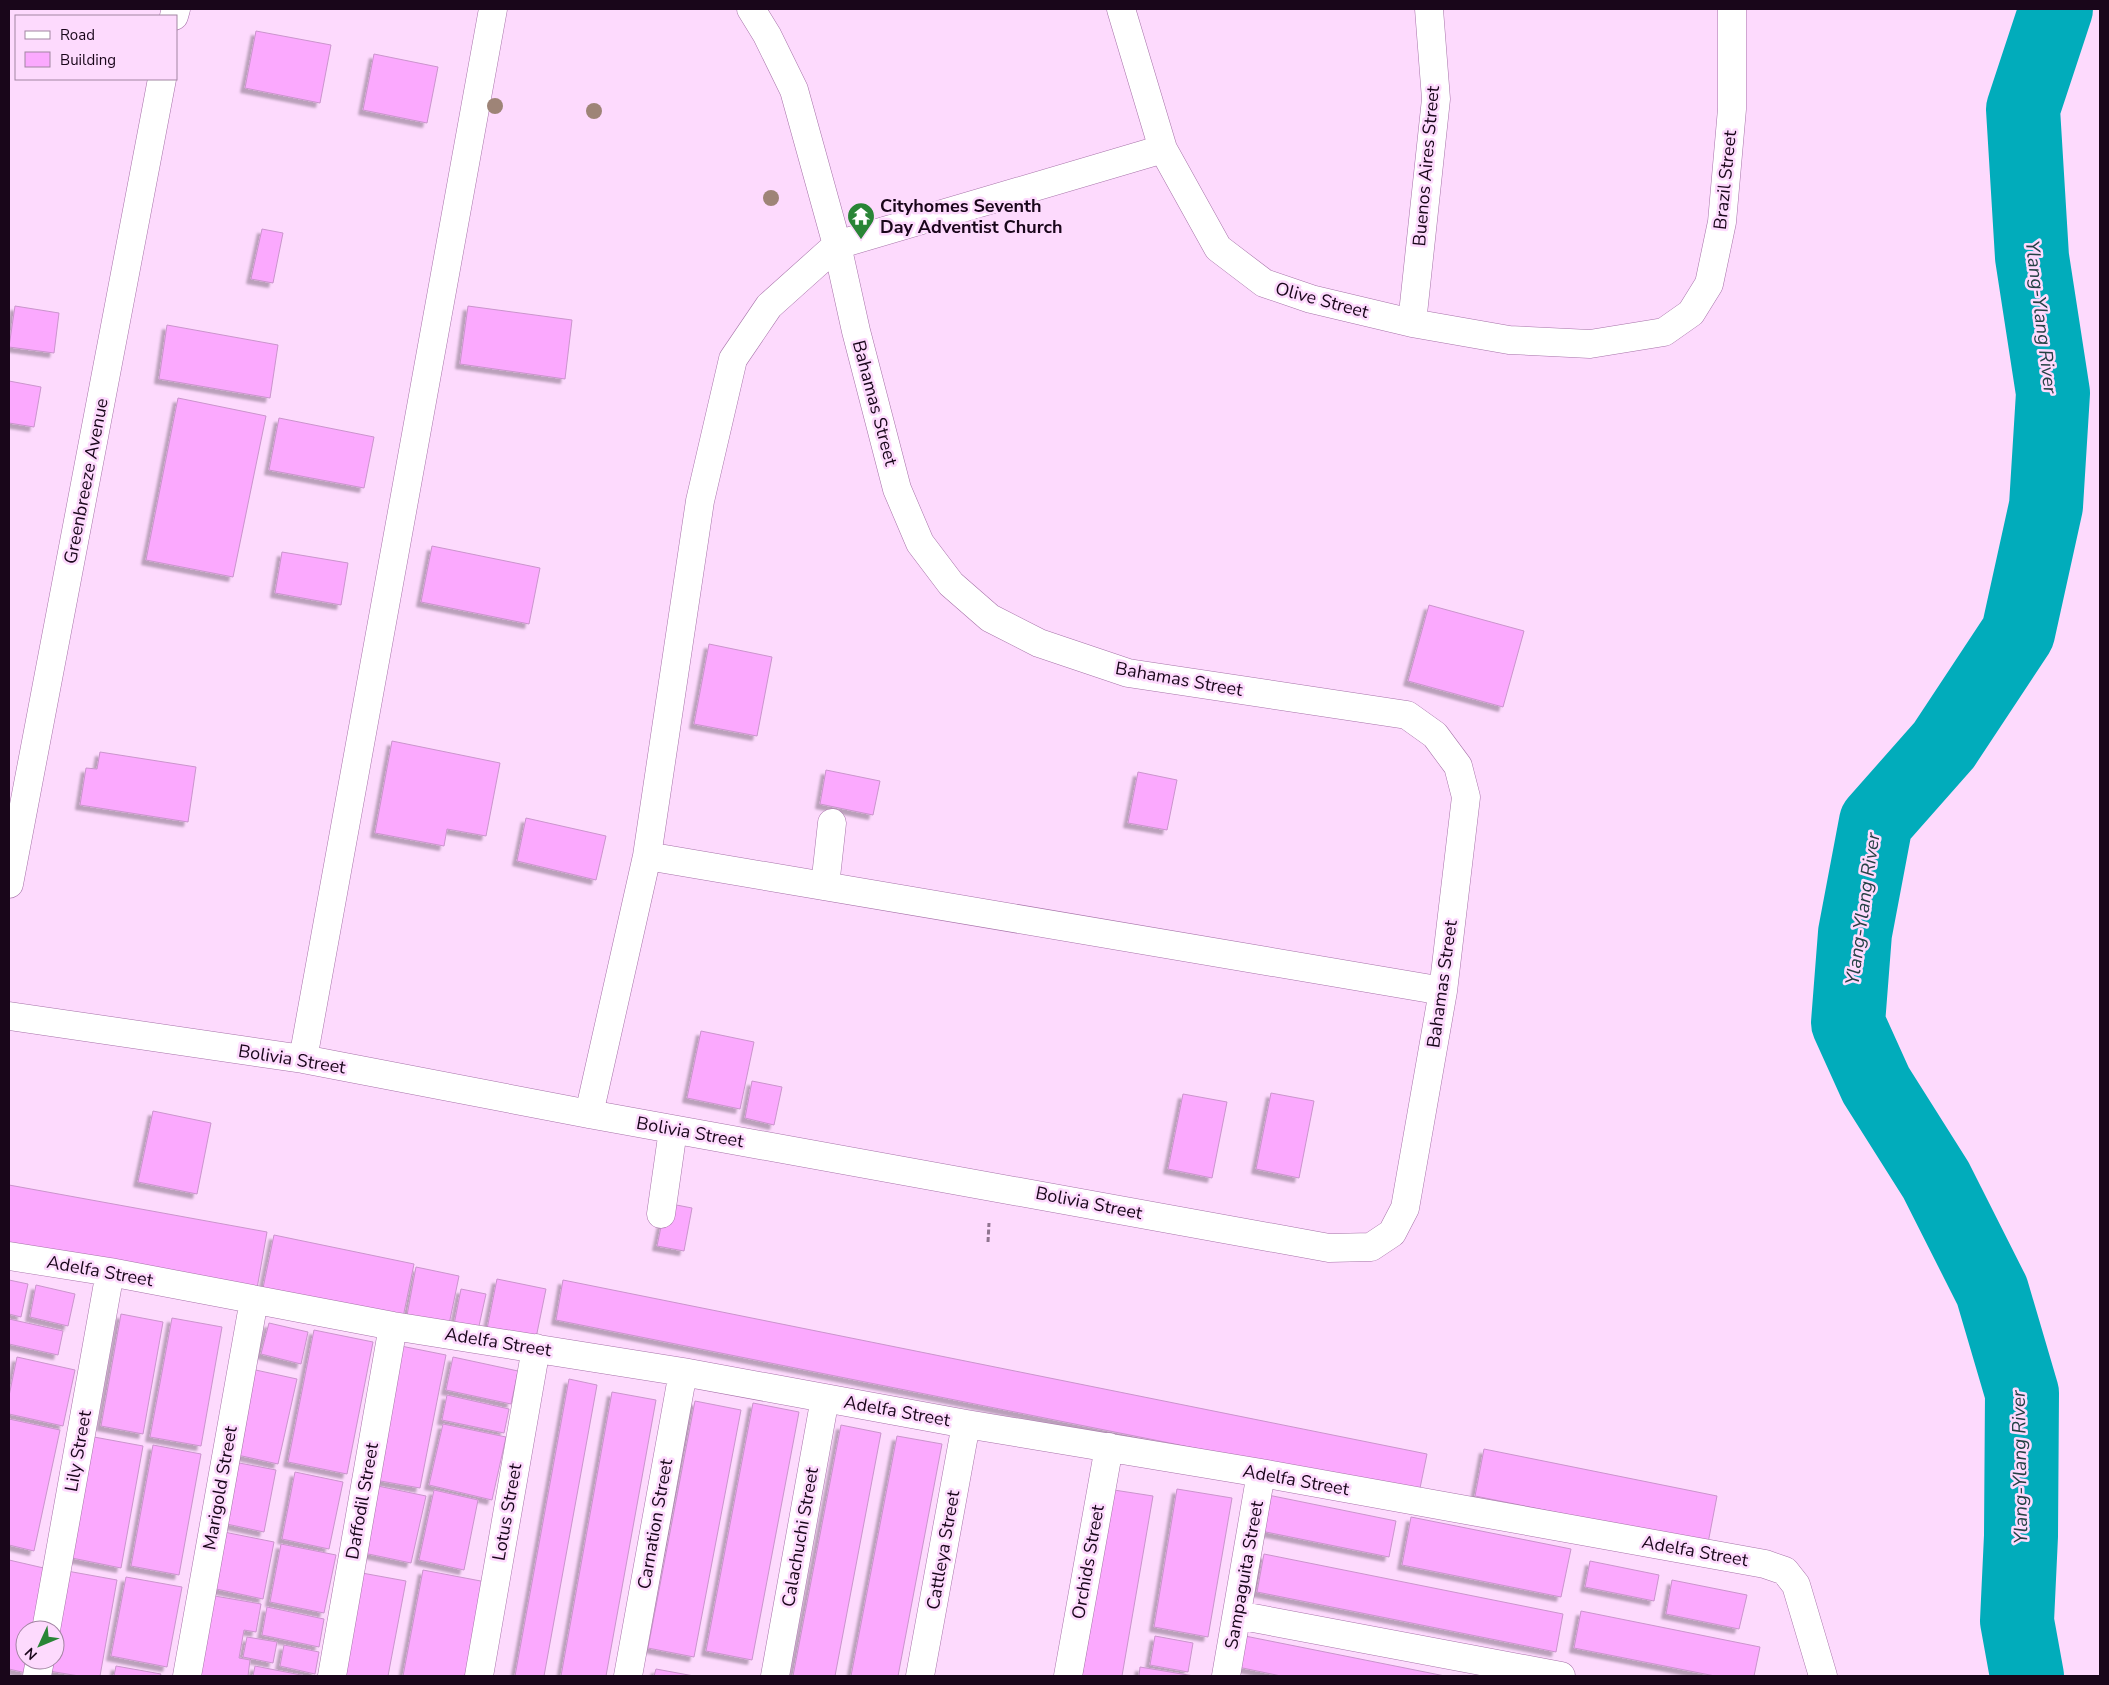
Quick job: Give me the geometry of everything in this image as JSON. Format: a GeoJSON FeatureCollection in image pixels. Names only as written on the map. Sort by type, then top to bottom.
{"type":"FeatureCollection","features":[{"type":"Feature","properties":{"kind":"street"},"geometry":{"type":"LineString","coordinates":[[303,1059],[493,9]]}},
{"type":"Feature","properties":{"kind":"street","name":"Bahamas Street"},"geometry":{"type":"LineString","coordinates":[[751,9],[767,35],[794,90],[837,245],[856,331],[898,488],[920,543],[951,584],[990,618],[1039,643],[1128,674],[1407,715],[1434,735],[1458,766],[1466,797],[1443,991],[1405,1208],[1392,1233],[1371,1247]]}},
{"type":"Feature","properties":{"kind":"street","name":"Olive Street"},"geometry":{"type":"LineString","coordinates":[[1121,9],[1163,149],[1218,248],[1264,283],[1311,299],[1412,323],[1509,340],[1590,344],[1664,332]]}},
{"type":"Feature","properties":{"kind":"street","name":"Buenos Aires Street"},"geometry":{"type":"LineString","coordinates":[[1412,323],[1436,99],[1429,9]]}},
{"type":"Feature","properties":{"kind":"street","name":"Brazil Street"},"geometry":{"type":"LineString","coordinates":[[1664,332],[1691,313],[1709,284],[1722,222],[1731,118],[1732,9]]}},
{"type":"Feature","properties":{"kind":"street","name":"Greenbreeze Avenue"},"geometry":{"type":"LineString","coordinates":[[9,884],[162,80]]}},
{"type":"Feature","properties":{"kind":"street"},"geometry":{"type":"LineString","coordinates":[[589,1114],[646,856],[700,501],[733,359],[769,306],[837,245],[1163,149]]}},
{"type":"Feature","properties":{"kind":"street"},"geometry":{"type":"LineString","coordinates":[[825,886],[832,823]]}},
{"type":"Feature","properties":{"kind":"street"},"geometry":{"type":"LineString","coordinates":[[646,856],[1443,991]]}},
{"type":"Feature","properties":{"kind":"street","name":"Bolivia Street"},"geometry":{"type":"LineString","coordinates":[[9,1016],[303,1059],[673,1130],[1329,1248],[1371,1247]]}},
{"type":"Feature","properties":{"kind":"street"},"geometry":{"type":"LineString","coordinates":[[661,1214],[673,1130]]}},
{"type":"Feature","properties":{"kind":"street","name":"Adelfa Street"},"geometry":{"type":"LineString","coordinates":[[9,1256],[110,1272],[393,1326],[683,1372],[966,1424],[1261,1473],[1764,1564],[1785,1571],[1796,1585],[1822,1676]]}},
{"type":"Feature","properties":{"kind":"street","name":"Lily Street"},"geometry":{"type":"LineString","coordinates":[[48,1620],[110,1272]]}},
{"type":"Feature","properties":{"kind":"street","name":"Marigold Street"},"geometry":{"type":"LineString","coordinates":[[187,1676],[254,1300]]}},
{"type":"Feature","properties":{"kind":"street","name":"Daffodil Street"},"geometry":{"type":"LineString","coordinates":[[332,1676],[393,1326]]}},
{"type":"Feature","properties":{"kind":"street","name":"Lotus Street"},"geometry":{"type":"LineString","coordinates":[[479,1676],[536,1348]]}},
{"type":"Feature","properties":{"kind":"street","name":"Carnation Street"},"geometry":{"type":"LineString","coordinates":[[628,1676],[683,1372]]}},
{"type":"Feature","properties":{"kind":"street","name":"Calachuchi Street"},"geometry":{"type":"LineString","coordinates":[[775,1676],[826,1398]]}},
{"type":"Feature","properties":{"kind":"street","name":"Cattleya Street"},"geometry":{"type":"LineString","coordinates":[[920,1676],[966,1424]]}},
{"type":"Feature","properties":{"kind":"street","name":"Orchids Street"},"geometry":{"type":"LineString","coordinates":[[1068,1676],[1109,1448]]}},
{"type":"Feature","properties":{"kind":"street","name":"Sampaguita Street"},"geometry":{"type":"LineString","coordinates":[[1226,1676],[1261,1473]]}},
{"type":"Feature","properties":{"kind":"street"},"geometry":{"type":"LineString","coordinates":[[1237,1615],[1561,1676]]}},
{"type":"Feature","properties":{"kind":"building"},"geometry":{"type":"Polygon","coordinates":[[[256,31],[331,45],[320,103],[245,88],[256,31]]]}},
{"type":"Feature","properties":{"kind":"building"},"geometry":{"type":"Polygon","coordinates":[[[374,54],[438,67],[427,123],[363,110],[374,54]]]}},
{"type":"Feature","properties":{"kind":"building"},"geometry":{"type":"Polygon","coordinates":[[[262,229],[283,233],[273,283],[251,279],[262,229]]]}},
{"type":"Feature","properties":{"kind":"building"},"geometry":{"type":"Polygon","coordinates":[[[15,306],[59,313],[54,353],[9,347],[15,306]]]}},
{"type":"Feature","properties":{"kind":"building"},"geometry":{"type":"Polygon","coordinates":[[[468,306],[572,320],[565,379],[460,364],[468,306]]]}},
{"type":"Feature","properties":{"kind":"building"},"geometry":{"type":"Polygon","coordinates":[[[167,325],[278,345],[270,398],[159,379],[167,325]]]}},
{"type":"Feature","properties":{"kind":"building"},"geometry":{"type":"Polygon","coordinates":[[[9,381],[41,387],[34,427],[9,423],[9,381]]]}},
{"type":"Feature","properties":{"kind":"building"},"geometry":{"type":"Polygon","coordinates":[[[178,398],[266,416],[233,577],[146,560],[178,398]]]}},
{"type":"Feature","properties":{"kind":"building"},"geometry":{"type":"Polygon","coordinates":[[[279,418],[374,437],[364,488],[269,470],[279,418]]]}},
{"type":"Feature","properties":{"kind":"building"},"geometry":{"type":"Polygon","coordinates":[[[432,546],[540,568],[529,624],[421,602],[432,546]]]}},
{"type":"Feature","properties":{"kind":"building"},"geometry":{"type":"Polygon","coordinates":[[[282,552],[348,563],[341,605],[275,593],[282,552]]]}},
{"type":"Feature","properties":{"kind":"building"},"geometry":{"type":"Polygon","coordinates":[[[1429,605],[1524,631],[1503,707],[1408,681],[1429,605]]]}},
{"type":"Feature","properties":{"kind":"building"},"geometry":{"type":"Polygon","coordinates":[[[709,644],[772,657],[757,736],[694,724],[709,644]]]}},
{"type":"Feature","properties":{"kind":"building"},"geometry":{"type":"Polygon","coordinates":[[[392,741],[500,763],[486,836],[447,829],[444,846],[375,833],[392,741]]]}},
{"type":"Feature","properties":{"kind":"building"},"geometry":{"type":"Polygon","coordinates":[[[100,752],[196,767],[188,822],[80,805],[86,768],[97,769],[100,752]]]}},
{"type":"Feature","properties":{"kind":"building"},"geometry":{"type":"Polygon","coordinates":[[[826,770],[880,781],[873,815],[820,804],[826,770]]]}},
{"type":"Feature","properties":{"kind":"building"},"geometry":{"type":"Polygon","coordinates":[[[1138,772],[1177,780],[1167,830],[1128,823],[1138,772]]]}},
{"type":"Feature","properties":{"kind":"building"},"geometry":{"type":"Polygon","coordinates":[[[526,818],[606,836],[596,880],[517,861],[526,818]]]}},
{"type":"Feature","properties":{"kind":"building"},"geometry":{"type":"Polygon","coordinates":[[[701,1031],[754,1042],[740,1109],[687,1098],[701,1031]]]}},
{"type":"Feature","properties":{"kind":"building"},"geometry":{"type":"Polygon","coordinates":[[[752,1081],[782,1087],[774,1125],[745,1118],[752,1081]]]}},
{"type":"Feature","properties":{"kind":"building"},"geometry":{"type":"Polygon","coordinates":[[[1271,1093],[1314,1101],[1299,1178],[1256,1169],[1271,1093]]]}},
{"type":"Feature","properties":{"kind":"building"},"geometry":{"type":"Polygon","coordinates":[[[1183,1094],[1227,1102],[1212,1178],[1168,1169],[1183,1094]]]}},
{"type":"Feature","properties":{"kind":"building"},"geometry":{"type":"Polygon","coordinates":[[[153,1111],[211,1123],[197,1194],[138,1182],[153,1111]]]}},
{"type":"Feature","properties":{"kind":"building"},"geometry":{"type":"Polygon","coordinates":[[[9,1185],[267,1232],[256,1294],[9,1249],[9,1185]]]}},
{"type":"Feature","properties":{"kind":"building"},"geometry":{"type":"Polygon","coordinates":[[[666,1203],[692,1208],[684,1251],[657,1246],[666,1203]]]}},
{"type":"Feature","properties":{"kind":"building"},"geometry":{"type":"Polygon","coordinates":[[[274,1235],[414,1264],[402,1322],[262,1293],[274,1235]]]}},
{"type":"Feature","properties":{"kind":"building"},"geometry":{"type":"Polygon","coordinates":[[[416,1267],[459,1276],[447,1334],[405,1326],[416,1267]]]}},
{"type":"Feature","properties":{"kind":"building"},"geometry":{"type":"Polygon","coordinates":[[[497,1279],[546,1289],[536,1338],[487,1329],[497,1279]]]}},
{"type":"Feature","properties":{"kind":"building"},"geometry":{"type":"Polygon","coordinates":[[[9,1280],[28,1284],[21,1317],[9,1314],[9,1280]]]}},
{"type":"Feature","properties":{"kind":"building"},"geometry":{"type":"Polygon","coordinates":[[[563,1280],[1427,1454],[1419,1493],[556,1320],[563,1280]]]}},
{"type":"Feature","properties":{"kind":"building"},"geometry":{"type":"Polygon","coordinates":[[[36,1285],[75,1294],[68,1326],[30,1317],[36,1285]]]}},
{"type":"Feature","properties":{"kind":"building"},"geometry":{"type":"Polygon","coordinates":[[[461,1289],[486,1294],[477,1335],[453,1330],[461,1289]]]}},
{"type":"Feature","properties":{"kind":"building"},"geometry":{"type":"Polygon","coordinates":[[[121,1314],[163,1322],[143,1434],[101,1426],[121,1314]]]}},
{"type":"Feature","properties":{"kind":"building"},"geometry":{"type":"Polygon","coordinates":[[[172,1318],[222,1327],[201,1446],[150,1437],[172,1318]]]}},
{"type":"Feature","properties":{"kind":"building"},"geometry":{"type":"Polygon","coordinates":[[[9,1319],[63,1331],[58,1355],[9,1344],[9,1319]]]}},
{"type":"Feature","properties":{"kind":"building"},"geometry":{"type":"Polygon","coordinates":[[[269,1323],[308,1332],[301,1364],[261,1354],[269,1323]]]}},
{"type":"Feature","properties":{"kind":"building"},"geometry":{"type":"Polygon","coordinates":[[[314,1330],[373,1342],[347,1474],[288,1462],[314,1330]]]}},
{"type":"Feature","properties":{"kind":"building"},"geometry":{"type":"Polygon","coordinates":[[[401,1346],[446,1355],[420,1488],[375,1480],[401,1346]]]}},
{"type":"Feature","properties":{"kind":"building"},"geometry":{"type":"Polygon","coordinates":[[[17,1357],[75,1370],[63,1426],[9,1414],[9,1396],[17,1357]]]}},
{"type":"Feature","properties":{"kind":"building"},"geometry":{"type":"Polygon","coordinates":[[[453,1357],[518,1371],[511,1404],[446,1390],[453,1357]]]}},
{"type":"Feature","properties":{"kind":"building"},"geometry":{"type":"Polygon","coordinates":[[[251,1369],[297,1379],[278,1464],[233,1454],[251,1369]]]}},
{"type":"Feature","properties":{"kind":"building"},"geometry":{"type":"Polygon","coordinates":[[[569,1379],[597,1385],[544,1676],[515,1676],[569,1379]]]}},
{"type":"Feature","properties":{"kind":"building"},"geometry":{"type":"Polygon","coordinates":[[[612,1392],[656,1400],[606,1676],[561,1676],[612,1392]]]}},
{"type":"Feature","properties":{"kind":"building"},"geometry":{"type":"Polygon","coordinates":[[[447,1395],[509,1409],[504,1433],[442,1420],[447,1395]]]}},
{"type":"Feature","properties":{"kind":"building"},"geometry":{"type":"Polygon","coordinates":[[[695,1401],[741,1410],[694,1657],[648,1648],[695,1401]]]}},
{"type":"Feature","properties":{"kind":"building"},"geometry":{"type":"Polygon","coordinates":[[[753,1403],[799,1412],[752,1660],[706,1651],[753,1403]]]}},
{"type":"Feature","properties":{"kind":"building"},"geometry":{"type":"Polygon","coordinates":[[[9,1419],[60,1430],[34,1551],[9,1545],[9,1419]]]}},
{"type":"Feature","properties":{"kind":"building"},"geometry":{"type":"Polygon","coordinates":[[[443,1424],[506,1437],[492,1500],[429,1485],[443,1424]]]}},
{"type":"Feature","properties":{"kind":"building"},"geometry":{"type":"Polygon","coordinates":[[[841,1425],[881,1433],[835,1676],[793,1676],[841,1425]]]}},
{"type":"Feature","properties":{"kind":"building"},"geometry":{"type":"Polygon","coordinates":[[[897,1436],[942,1444],[898,1676],[851,1676],[897,1436]]]}},
{"type":"Feature","properties":{"kind":"building"},"geometry":{"type":"Polygon","coordinates":[[[94,1437],[143,1446],[121,1568],[72,1558],[94,1437]]]}},
{"type":"Feature","properties":{"kind":"building"},"geometry":{"type":"Polygon","coordinates":[[[153,1445],[201,1454],[179,1575],[131,1566],[153,1445]]]}},
{"type":"Feature","properties":{"kind":"building"},"geometry":{"type":"Polygon","coordinates":[[[1484,1449],[1717,1496],[1708,1543],[1475,1496],[1484,1449]]]}},
{"type":"Feature","properties":{"kind":"building"},"geometry":{"type":"Polygon","coordinates":[[[234,1462],[276,1470],[264,1532],[222,1523],[234,1462]]]}},
{"type":"Feature","properties":{"kind":"building"},"geometry":{"type":"Polygon","coordinates":[[[295,1472],[343,1482],[329,1549],[282,1539],[295,1472]]]}},
{"type":"Feature","properties":{"kind":"building"},"geometry":{"type":"Polygon","coordinates":[[[373,1485],[426,1496],[411,1563],[359,1552],[373,1485]]]}},
{"type":"Feature","properties":{"kind":"building"},"geometry":{"type":"Polygon","coordinates":[[[1177,1489],[1232,1498],[1208,1637],[1154,1627],[1177,1489]]]}},
{"type":"Feature","properties":{"kind":"building"},"geometry":{"type":"Polygon","coordinates":[[[434,1490],[478,1500],[464,1570],[419,1560],[434,1490]]]}},
{"type":"Feature","properties":{"kind":"building"},"geometry":{"type":"Polygon","coordinates":[[[1114,1490],[1153,1496],[1122,1676],[1082,1676],[1114,1490]]]}},
{"type":"Feature","properties":{"kind":"building"},"geometry":{"type":"Polygon","coordinates":[[[1268,1495],[1396,1521],[1389,1557],[1261,1531],[1268,1495]]]}},
{"type":"Feature","properties":{"kind":"building"},"geometry":{"type":"Polygon","coordinates":[[[1411,1517],[1571,1549],[1561,1597],[1402,1565],[1411,1517]]]}},
{"type":"Feature","properties":{"kind":"building"},"geometry":{"type":"Polygon","coordinates":[[[219,1531],[274,1542],[263,1599],[207,1587],[219,1531]]]}},
{"type":"Feature","properties":{"kind":"building"},"geometry":{"type":"Polygon","coordinates":[[[281,1544],[336,1555],[324,1613],[270,1602],[281,1544]]]}},
{"type":"Feature","properties":{"kind":"building"},"geometry":{"type":"Polygon","coordinates":[[[1264,1554],[1563,1614],[1556,1652],[1257,1592],[1264,1554]]]}},
{"type":"Feature","properties":{"kind":"building"},"geometry":{"type":"Polygon","coordinates":[[[9,1560],[48,1569],[37,1620],[15,1620],[15,1670],[26,1670],[26,1673],[9,1669],[9,1560]]]}},
{"type":"Feature","properties":{"kind":"building"},"geometry":{"type":"Polygon","coordinates":[[[1590,1561],[1659,1575],[1654,1601],[1585,1587],[1590,1561]]]}},
{"type":"Feature","properties":{"kind":"building"},"geometry":{"type":"Polygon","coordinates":[[[423,1570],[486,1582],[468,1676],[403,1676],[423,1570]]]}},
{"type":"Feature","properties":{"kind":"building"},"geometry":{"type":"Polygon","coordinates":[[[67,1571],[117,1580],[100,1676],[79,1676],[49,1671],[65,1670],[65,1620],[58,1620],[67,1571]]]}},
{"type":"Feature","properties":{"kind":"building"},"geometry":{"type":"Polygon","coordinates":[[[362,1573],[406,1581],[388,1676],[343,1676],[362,1573]]]}},
{"type":"Feature","properties":{"kind":"building"},"geometry":{"type":"Polygon","coordinates":[[[126,1577],[182,1587],[167,1667],[111,1656],[126,1577]]]}},
{"type":"Feature","properties":{"kind":"building"},"geometry":{"type":"Polygon","coordinates":[[[1672,1580],[1747,1595],[1739,1629],[1666,1614],[1672,1580]]]}},
{"type":"Feature","properties":{"kind":"building"},"geometry":{"type":"Polygon","coordinates":[[[209,1595],[261,1604],[256,1632],[244,1630],[239,1658],[250,1660],[248,1676],[194,1676],[209,1595]]]}},
{"type":"Feature","properties":{"kind":"building"},"geometry":{"type":"Polygon","coordinates":[[[267,1607],[324,1619],[319,1647],[262,1635],[267,1607]]]}},
{"type":"Feature","properties":{"kind":"building"},"geometry":{"type":"Polygon","coordinates":[[[1581,1611],[1760,1647],[1754,1676],[1715,1676],[1574,1648],[1581,1611]]]}},
{"type":"Feature","properties":{"kind":"building"},"geometry":{"type":"Polygon","coordinates":[[[1155,1636],[1193,1643],[1188,1672],[1150,1665],[1155,1636]]]}},
{"type":"Feature","properties":{"kind":"building"},"geometry":{"type":"Polygon","coordinates":[[[1245,1636],[1445,1676],[1281,1676],[1238,1667],[1245,1636]]]}},
{"type":"Feature","properties":{"kind":"building"},"geometry":{"type":"Polygon","coordinates":[[[247,1637],[277,1642],[273,1663],[243,1657],[247,1637]]]}},
{"type":"Feature","properties":{"kind":"building"},"geometry":{"type":"Polygon","coordinates":[[[284,1645],[319,1652],[315,1674],[280,1666],[284,1645]]]}},
{"type":"Feature","properties":{"kind":"building"},"geometry":{"type":"Polygon","coordinates":[[[116,1666],[161,1674],[160,1676],[114,1676],[116,1666]]]}},
{"type":"Feature","properties":{"kind":"building"},"geometry":{"type":"Polygon","coordinates":[[[255,1666],[306,1676],[253,1676],[255,1666]]]}},
{"type":"Feature","properties":{"kind":"building"},"geometry":{"type":"Polygon","coordinates":[[[1140,1667],[1194,1676],[1139,1676],[1140,1667]]]}},
{"type":"Feature","properties":{"kind":"building"},"geometry":{"type":"Polygon","coordinates":[[[656,1669],[694,1676],[654,1676],[656,1669]]]}},
{"type":"Feature","properties":{"kind":"waterway","name":"Ylang-Ylang River"},"geometry":{"type":"LineString","coordinates":[[2027,1676],[2017,1621],[2021,1536],[2022,1393],[1992,1291],[1936,1180],[1876,1085],[1848,1023],[1855,933],[1876,822],[1944,745],[2018,633],[2046,506],[2053,393],[2032,257],[2023,109],[2056,9]]}},
{"type":"Feature","properties":{"kind":"place","name":"Cityhomes Seventh Day Adventist Church"},"geometry":{"type":"Point","coordinates":[861,240]}}]}
